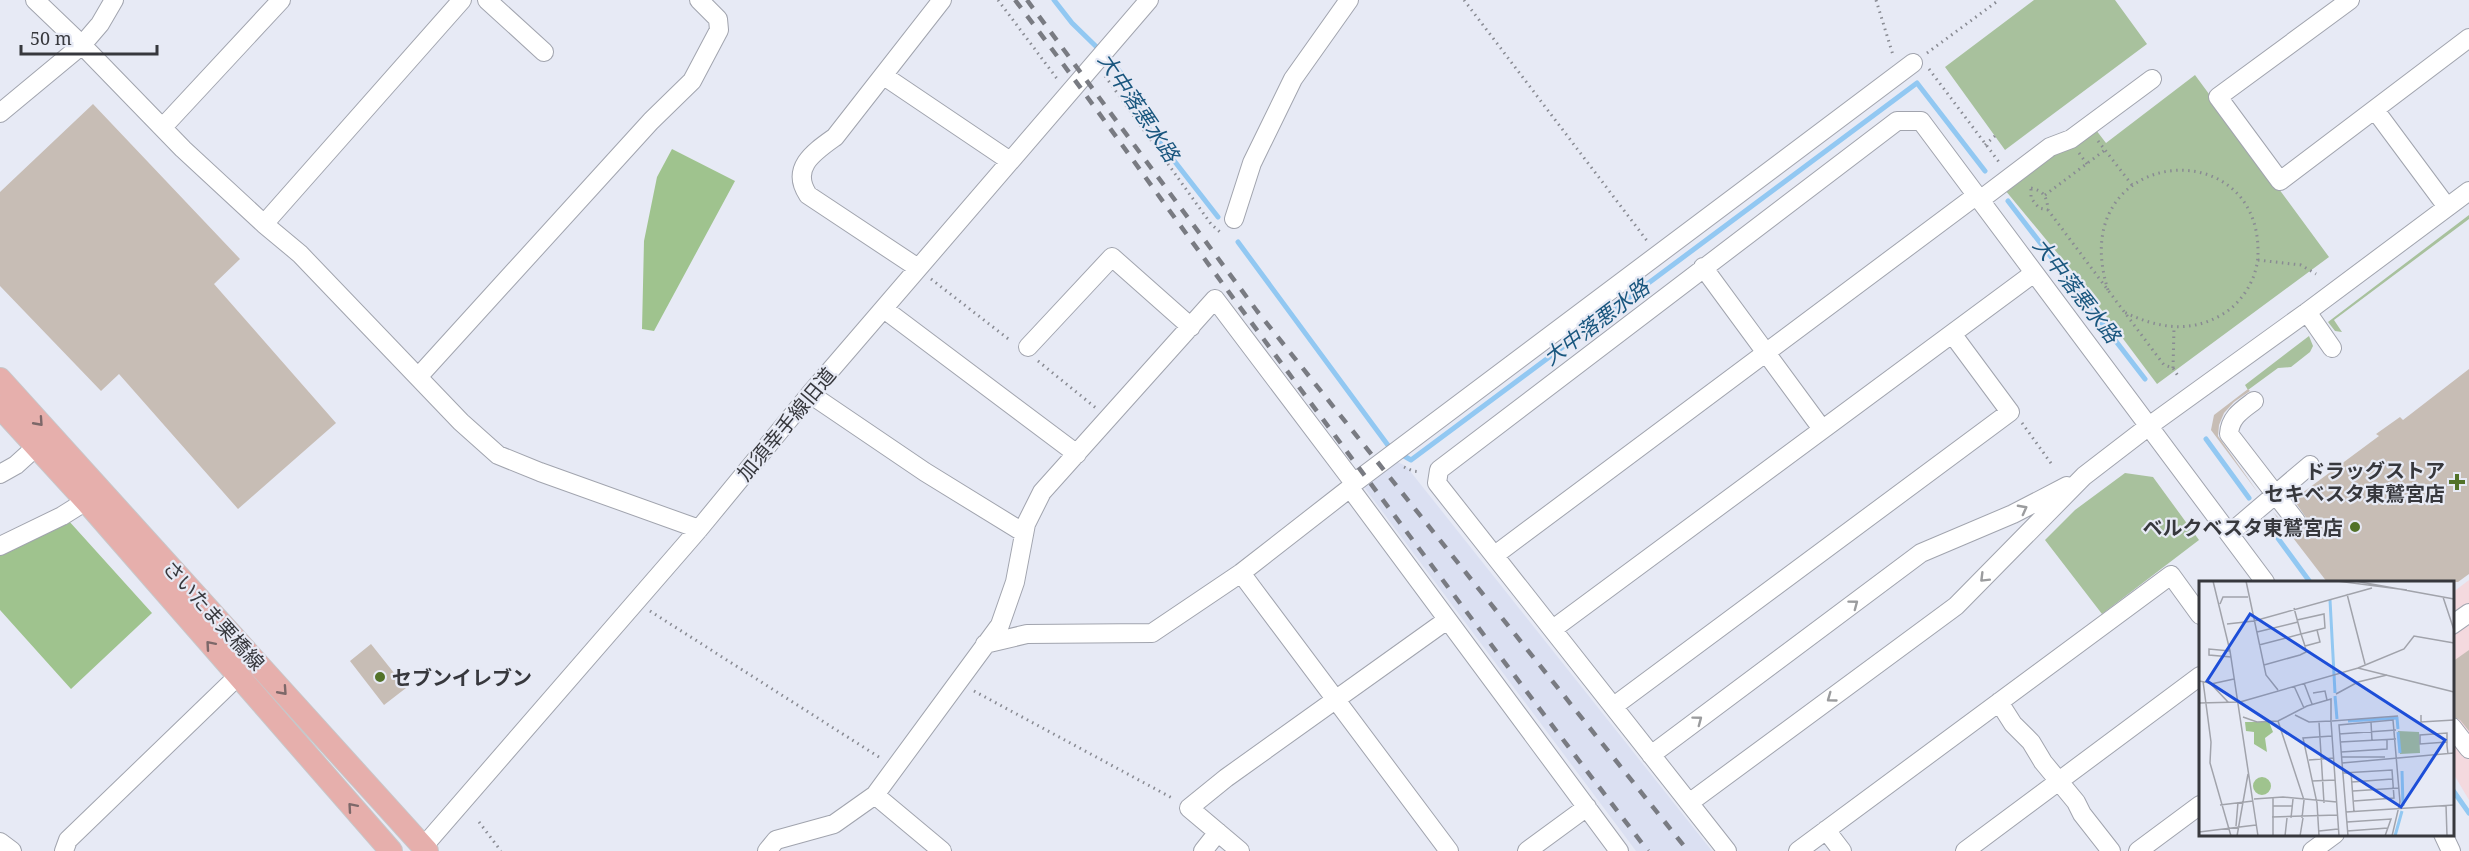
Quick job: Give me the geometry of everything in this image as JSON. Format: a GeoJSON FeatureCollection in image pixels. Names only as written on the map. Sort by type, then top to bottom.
{"type":"FeatureCollection","features":[{"type":"Feature","properties":{"kind":"main road","name":"さいたま栗橋線"},"geometry":{"type":"LineString","coordinates":[[0,379],[423,849]]}},
{"type":"Feature","properties":{"kind":"main road","name":"さいたま栗橋線"},"geometry":{"type":"LineString","coordinates":[[0,407],[86,501],[391,851]]}},
{"type":"Feature","properties":{"kind":"street"},"geometry":{"type":"LineString","coordinates":[[35,0],[264,224],[300,254],[461,422],[498,455],[699,529]]}},
{"type":"Feature","properties":{"kind":"street"},"geometry":{"type":"LineString","coordinates":[[0,113],[82,45],[100,24],[114,0]]}},
{"type":"Feature","properties":{"kind":"street"},"geometry":{"type":"LineString","coordinates":[[163,127],[280,0]]}},
{"type":"Feature","properties":{"kind":"street"},"geometry":{"type":"LineString","coordinates":[[264,224],[462,0]]}},
{"type":"Feature","properties":{"kind":"street"},"geometry":{"type":"LineString","coordinates":[[487,0],[544,52]]}},
{"type":"Feature","properties":{"kind":"street"},"geometry":{"type":"LineString","coordinates":[[419,376],[651,121],[692,81],[719,30],[718,20],[699,0]]}},
{"type":"Feature","properties":{"kind":"street"},"geometry":{"type":"LineString","coordinates":[[918,268],[808,195],[800,178],[802,167],[820,148],[835,137],[942,0]]}},
{"type":"Feature","properties":{"kind":"street","name":"加須幸手線旧道"},"geometry":{"type":"LineString","coordinates":[[423,849],[1149,0]]}},
{"type":"Feature","properties":{"kind":"street"},"geometry":{"type":"LineString","coordinates":[[1234,219],[1252,164],[1293,79],[1349,0]]}},
{"type":"Feature","properties":{"kind":"street"},"geometry":{"type":"LineString","coordinates":[[2350,0],[2218,97],[2280,181],[2469,38]]}},
{"type":"Feature","properties":{"kind":"street"},"geometry":{"type":"LineString","coordinates":[[985,644],[1027,634],[1152,633],[1241,573],[1352,486],[1917,60]]}},
{"type":"Feature","properties":{"kind":"street"},"geometry":{"type":"LineString","coordinates":[[884,76],[1010,161]]}},
{"type":"Feature","properties":{"kind":"street"},"geometry":{"type":"LineString","coordinates":[[1495,555],[1766,352],[2050,147],[2071,139],[2152,79]]}},
{"type":"Feature","properties":{"kind":"street"},"geometry":{"type":"LineString","coordinates":[[2375,110],[2447,207]]}},
{"type":"Feature","properties":{"kind":"street"},"geometry":{"type":"LineString","coordinates":[[1727,851],[1437,483],[1439,470],[1897,121],[1921,121],[2264,581]]}},
{"type":"Feature","properties":{"kind":"street"},"geometry":{"type":"LineString","coordinates":[[1689,803],[1956,606],[2084,476],[2469,191]]}},
{"type":"Feature","properties":{"kind":"street"},"geometry":{"type":"LineString","coordinates":[[1028,346],[1112,257],[1191,327]]}},
{"type":"Feature","properties":{"kind":"street"},"geometry":{"type":"LineString","coordinates":[[1703,267],[1822,429]]}},
{"type":"Feature","properties":{"kind":"street"},"geometry":{"type":"LineString","coordinates":[[1553,629],[2034,273]]}},
{"type":"Feature","properties":{"kind":"street"},"geometry":{"type":"LineString","coordinates":[[767,851],[776,840],[834,824],[875,795],[1000,625],[1014,582],[1026,524],[1042,492],[1215,299],[1447,620],[1619,851]]}},
{"type":"Feature","properties":{"kind":"street"},"geometry":{"type":"LineString","coordinates":[[884,309],[1077,454]]}},
{"type":"Feature","properties":{"kind":"street"},"geometry":{"type":"LineString","coordinates":[[2307,312],[2332,348]]}},
{"type":"Feature","properties":{"kind":"street"},"geometry":{"type":"LineString","coordinates":[[1614,706],[2010,412],[1953,335]]}},
{"type":"Feature","properties":{"kind":"street"},"geometry":{"type":"LineString","coordinates":[[810,394],[925,472],[1024,533]]}},
{"type":"Feature","properties":{"kind":"street"},"geometry":{"type":"LineString","coordinates":[[2254,401],[2236,415],[2230,425],[2229,434],[2296,521]]}},
{"type":"Feature","properties":{"kind":"street"},"geometry":{"type":"LineString","coordinates":[[0,474],[16,465],[37,446]]}},
{"type":"Feature","properties":{"kind":"street"},"geometry":{"type":"LineString","coordinates":[[2229,534],[2310,465]]}},
{"type":"Feature","properties":{"kind":"street"},"geometry":{"type":"LineString","coordinates":[[1651,755],[1921,553],[2013,514],[2084,476]]}},
{"type":"Feature","properties":{"kind":"street"},"geometry":{"type":"LineString","coordinates":[[0,546],[62,516],[86,501]]}},
{"type":"Feature","properties":{"kind":"street"},"geometry":{"type":"LineString","coordinates":[[1241,573],[1449,851]]}},
{"type":"Feature","properties":{"kind":"street"},"geometry":{"type":"LineString","coordinates":[[1798,851],[2171,574],[2199,614]]}},
{"type":"Feature","properties":{"kind":"street"},"geometry":{"type":"LineString","coordinates":[[2454,624],[2469,613]]}},
{"type":"Feature","properties":{"kind":"street"},"geometry":{"type":"LineString","coordinates":[[1240,851],[1189,808],[1226,778],[1447,620]]}},
{"type":"Feature","properties":{"kind":"street"},"geometry":{"type":"LineString","coordinates":[[64,851],[68,840],[238,676]]}},
{"type":"Feature","properties":{"kind":"street"},"geometry":{"type":"LineString","coordinates":[[1965,851],[2199,677]]}},
{"type":"Feature","properties":{"kind":"street"},"geometry":{"type":"LineString","coordinates":[[1999,702],[2111,851]]}},
{"type":"Feature","properties":{"kind":"street"},"geometry":{"type":"LineString","coordinates":[[2454,730],[2469,749]]}},
{"type":"Feature","properties":{"kind":"street"},"geometry":{"type":"LineString","coordinates":[[875,795],[942,851]]}},
{"type":"Feature","properties":{"kind":"street"},"geometry":{"type":"LineString","coordinates":[[2138,851],[2199,806]]}},
{"type":"Feature","properties":{"kind":"street"},"geometry":{"type":"LineString","coordinates":[[1527,851],[1587,807]]}},
{"type":"Feature","properties":{"kind":"street"},"geometry":{"type":"LineString","coordinates":[[1826,830],[1842,851]]}},
{"type":"Feature","properties":{"kind":"street"},"geometry":{"type":"LineString","coordinates":[[1203,851],[1218,832]]}},
{"type":"Feature","properties":{"kind":"street"},"geometry":{"type":"LineString","coordinates":[[2312,851],[2332,836]]}},
{"type":"Feature","properties":{"kind":"street"},"geometry":{"type":"LineString","coordinates":[[2444,836],[2451,851]]}},
{"type":"Feature","properties":{"kind":"street"},"geometry":{"type":"LineString","coordinates":[[0,842],[12,851]]}},
{"type":"Feature","properties":{"kind":"path"},"geometry":{"type":"LineString","coordinates":[[998,0],[1061,83]]}},
{"type":"Feature","properties":{"kind":"path"},"geometry":{"type":"LineString","coordinates":[[1464,0],[1658,254]]}},
{"type":"Feature","properties":{"kind":"path"},"geometry":{"type":"LineString","coordinates":[[1876,0],[1898,74]]}},
{"type":"Feature","properties":{"kind":"path"},"geometry":{"type":"LineString","coordinates":[[1999,0],[1917,60],[2002,166]]}},
{"type":"Feature","properties":{"kind":"path"},"geometry":{"type":"LineString","coordinates":[[1095,62],[1211,224],[1221,233],[1234,219]]}},
{"type":"Feature","properties":{"kind":"path"},"geometry":{"type":"LineString","coordinates":[[2087,127],[2132,185]]}},
{"type":"Feature","properties":{"kind":"path"},"geometry":{"type":"LineString","coordinates":[[1985,144],[1995,136]]}},
{"type":"Feature","properties":{"kind":"path"},"geometry":{"type":"LineString","coordinates":[[2076,149],[2087,164]]}},
{"type":"Feature","properties":{"kind":"path"},"geometry":{"type":"LineString","coordinates":[[2045,195],[2105,150]]}},
{"type":"Feature","properties":{"kind":"path"},"geometry":{"type":"LineString","coordinates":[[2108,290],[2101,260],[2105,230],[2109,213],[2118,198],[2132,185],[2155,173],[2183,169],[2205,174],[2224,183],[2238,195],[2255,226],[2258,260],[2248,288],[2225,312],[2198,325],[2174,327],[2159,327],[2124,312]]}},
{"type":"Feature","properties":{"kind":"path"},"geometry":{"type":"LineString","coordinates":[[2025,180],[2031,188],[2045,195],[2048,199],[2048,210],[2164,365],[2173,368],[2178,375]]}},
{"type":"Feature","properties":{"kind":"path"},"geometry":{"type":"LineString","coordinates":[[2031,188],[2031,198],[2038,208],[2048,210]]}},
{"type":"Feature","properties":{"kind":"path"},"geometry":{"type":"LineString","coordinates":[[2258,260],[2301,265],[2316,274]]}},
{"type":"Feature","properties":{"kind":"path"},"geometry":{"type":"LineString","coordinates":[[2173,368],[2174,327]]}},
{"type":"Feature","properties":{"kind":"path"},"geometry":{"type":"LineString","coordinates":[[2010,412],[2019,418],[2053,466]]}},
{"type":"Feature","properties":{"kind":"path"},"geometry":{"type":"LineString","coordinates":[[636,602],[896,767]]}},
{"type":"Feature","properties":{"kind":"path"},"geometry":{"type":"LineString","coordinates":[[956,682],[1189,808]]}},
{"type":"Feature","properties":{"kind":"path"},"geometry":{"type":"LineString","coordinates":[[479,822],[501,851]]}},
{"type":"Feature","properties":{"kind":"shaded area"},"geometry":{"type":"Polygon","coordinates":[[[1391,459],[1406,466],[1712,851],[1636,851],[1361,483],[1391,459]]]}},
{"type":"Feature","properties":{"kind":"shaded area"},"geometry":{"type":"Polygon","coordinates":[[[2469,580],[2469,800],[2454,775],[2454,591],[2469,580]]]}},
{"type":"Feature","properties":{"kind":"green space"},"geometry":{"type":"Polygon","coordinates":[[[2034,0],[2115,0],[2147,44],[2005,150],[1945,67],[2034,0]]]}},
{"type":"Feature","properties":{"kind":"green space"},"geometry":{"type":"Polygon","coordinates":[[[2195,75],[2329,257],[2157,384],[2073,272],[2005,190],[2054,154],[2096,130],[2106,143],[2195,75]]]}},
{"type":"Feature","properties":{"kind":"green space"},"geometry":{"type":"Polygon","coordinates":[[[672,149],[735,181],[654,331],[642,329],[644,241],[657,177],[672,149]]]}},
{"type":"Feature","properties":{"kind":"green space"},"geometry":{"type":"Polygon","coordinates":[[[2469,215],[2469,219],[2334,320],[2342,332],[2335,331],[2328,322],[2469,215]]]}},
{"type":"Feature","properties":{"kind":"green space"},"geometry":{"type":"Polygon","coordinates":[[[2309,336],[2313,346],[2310,352],[2291,367],[2278,368],[2248,390],[2245,385],[2309,336]]]}},
{"type":"Feature","properties":{"kind":"green space"},"geometry":{"type":"Polygon","coordinates":[[[2125,473],[2153,477],[2199,540],[2102,614],[2045,540],[2075,510],[2125,473]]]}},
{"type":"Feature","properties":{"kind":"green space"},"geometry":{"type":"Polygon","coordinates":[[[68,520],[152,613],[71,689],[0,610],[0,554],[68,520]]]}},
{"type":"Feature","properties":{"kind":"building"},"geometry":{"type":"Polygon","coordinates":[[[93,104],[240,259],[214,284],[336,423],[238,509],[119,374],[101,391],[0,286],[0,192],[93,104]]]}},
{"type":"Feature","properties":{"kind":"building"},"geometry":{"type":"Polygon","coordinates":[[[2469,369],[2469,574],[2458,582],[2326,581],[2273,512],[2291,531],[2302,530],[2306,526],[2307,519],[2291,496],[2294,499],[2379,436],[2376,434],[2400,417],[2403,420],[2469,369]]]}},
{"type":"Feature","properties":{"kind":"building"},"geometry":{"type":"Polygon","coordinates":[[[2248,389],[2250,391],[2234,402],[2224,413],[2219,425],[2218,436],[2259,494],[2211,430],[2214,415],[2248,389]]]}},
{"type":"Feature","properties":{"kind":"building"},"geometry":{"type":"Polygon","coordinates":[[[371,644],[406,688],[384,705],[350,661],[371,644]]]}},
{"type":"Feature","properties":{"kind":"building"},"geometry":{"type":"Polygon","coordinates":[[[2469,650],[2469,731],[2460,720],[2454,717],[2454,661],[2469,650]]]}},
{"type":"Feature","properties":{"kind":"waterway","name":"大中落悪水路"},"geometry":{"type":"LineString","coordinates":[[1054,0],[1072,23],[1125,78],[1147,126],[1218,217]]}},
{"type":"Feature","properties":{"kind":"waterway","name":"大中落悪水路"},"geometry":{"type":"LineString","coordinates":[[1238,242],[1390,448],[1411,460],[1917,83],[1985,171]]}},
{"type":"Feature","properties":{"kind":"waterway","name":"大中落悪水路"},"geometry":{"type":"LineString","coordinates":[[2008,201],[2145,379]]}},
{"type":"Feature","properties":{"kind":"waterway","name":"大中落悪水路"},"geometry":{"type":"LineString","coordinates":[[2206,439],[2249,498]]}},
{"type":"Feature","properties":{"kind":"waterway","name":"大中落悪水路"},"geometry":{"type":"LineString","coordinates":[[2269,526],[2309,581]]}},
{"type":"Feature","properties":{"kind":"waterway","name":"大中落悪水路"},"geometry":{"type":"LineString","coordinates":[[2454,792],[2469,813]]}},
{"type":"Feature","properties":{"kind":"railway"},"geometry":{"type":"LineString","coordinates":[[1015,0],[1347,452],[1648,851]]}},
{"type":"Feature","properties":{"kind":"railway"},"geometry":{"type":"LineString","coordinates":[[1027,0],[1257,311],[1688,851]]}},
{"type":"Feature","properties":{"kind":"place","name":"ドラッグストア セキベスタ東鷲宮店"},"geometry":{"type":"Point","coordinates":[2457,482]}},
{"type":"Feature","properties":{"kind":"place","name":"ベルクベスタ東鷲宮店"},"geometry":{"type":"Point","coordinates":[2355,527]}},
{"type":"Feature","properties":{"kind":"place","name":"セブンイレブン"},"geometry":{"type":"Point","coordinates":[380,677]}}]}
